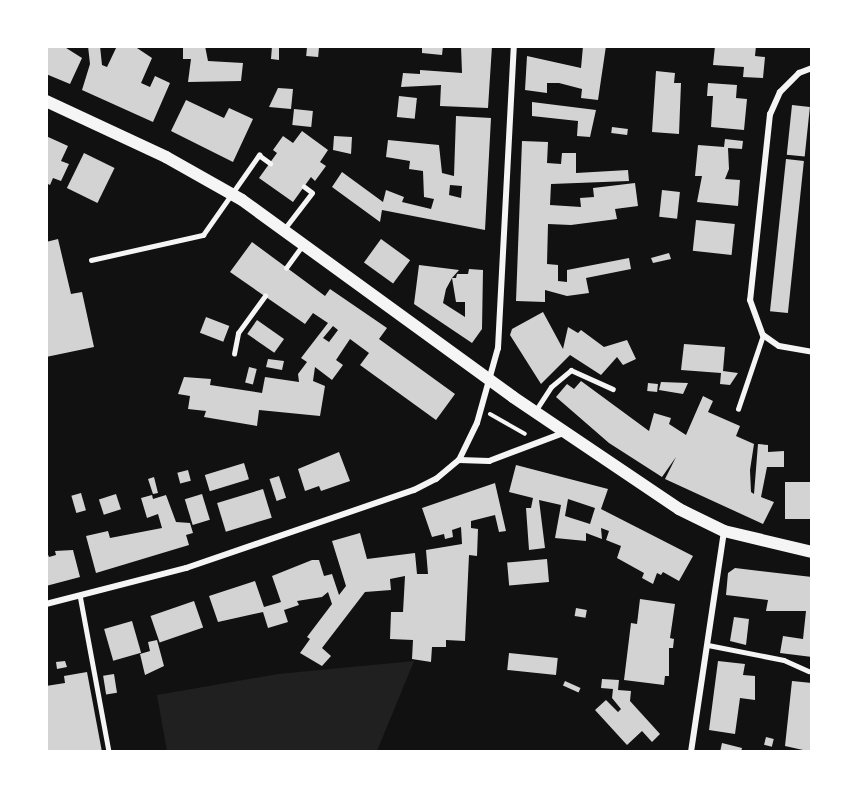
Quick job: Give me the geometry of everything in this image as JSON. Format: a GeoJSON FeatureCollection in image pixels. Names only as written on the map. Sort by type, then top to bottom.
{"type":"FeatureCollection","features":[{"type":"Feature","properties":{"kind":"main road"},"geometry":{"type":"LineString","coordinates":[[46,100],[166,157],[231,193],[563,433],[679,509],[724,531],[768,545],[812,552]]}},
{"type":"Feature","properties":{"kind":"street"},"geometry":{"type":"LineString","coordinates":[[46,604],[186,567],[414,490],[436,479],[459,460],[481,411],[498,348],[514,46]]}},
{"type":"Feature","properties":{"kind":"street"},"geometry":{"type":"LineString","coordinates":[[812,68],[799,73],[780,92],[770,114],[750,300],[763,334],[780,346],[812,352]]}},
{"type":"Feature","properties":{"kind":"street"},"geometry":{"type":"LineString","coordinates":[[459,460],[489,461],[563,433]]}},
{"type":"Feature","properties":{"kind":"street"},"geometry":{"type":"LineString","coordinates":[[691,752],[724,531]]}},
{"type":"Feature","properties":{"kind":"lane"},"geometry":{"type":"LineString","coordinates":[[91,260],[203,235],[259,155],[270,163]]}},
{"type":"Feature","properties":{"kind":"lane"},"geometry":{"type":"LineString","coordinates":[[284,230],[312,193],[304,187]]}},
{"type":"Feature","properties":{"kind":"lane"},"geometry":{"type":"LineString","coordinates":[[286,268],[303,244]]}},
{"type":"Feature","properties":{"kind":"lane"},"geometry":{"type":"LineString","coordinates":[[234,354],[238,333],[265,296]]}},
{"type":"Feature","properties":{"kind":"lane"},"geometry":{"type":"LineString","coordinates":[[738,409],[763,334]]}},
{"type":"Feature","properties":{"kind":"lane"},"geometry":{"type":"LineString","coordinates":[[535,412],[551,387],[571,370],[613,389]]}},
{"type":"Feature","properties":{"kind":"lane"},"geometry":{"type":"LineString","coordinates":[[80,595],[109,752]]}},
{"type":"Feature","properties":{"kind":"lane"},"geometry":{"type":"LineString","coordinates":[[708,645],[784,660],[809,671]]}},
{"type":"Feature","properties":{"kind":"path"},"geometry":{"type":"LineString","coordinates":[[481,411],[502,419],[538,442]]}},
{"type":"Feature","properties":{"kind":"shaded area"},"geometry":{"type":"Polygon","coordinates":[[[414,661],[377,751],[167,751],[157,695],[278,674],[414,661]]]}},
{"type":"Feature","properties":{"kind":"building"},"geometry":{"type":"Polygon","coordinates":[[[46,46],[63,46],[82,58],[70,84],[46,74],[46,46]]]}},
{"type":"Feature","properties":{"kind":"building"},"geometry":{"type":"Polygon","coordinates":[[[88,46],[100,46],[102,65],[107,67],[117,46],[134,46],[152,58],[141,83],[150,87],[155,76],[170,83],[153,122],[82,90],[90,64],[88,46]]]}},
{"type":"Feature","properties":{"kind":"building"},"geometry":{"type":"Polygon","coordinates":[[[183,46],[205,46],[208,61],[243,63],[241,81],[188,82],[191,59],[183,59],[183,46]]]}},
{"type":"Feature","properties":{"kind":"building"},"geometry":{"type":"Polygon","coordinates":[[[272,46],[279,46],[279,60],[271,59],[272,46]]]}},
{"type":"Feature","properties":{"kind":"building"},"geometry":{"type":"Polygon","coordinates":[[[422,46],[443,46],[442,55],[422,53],[422,46]]]}},
{"type":"Feature","properties":{"kind":"building"},"geometry":{"type":"Polygon","coordinates":[[[461,46],[492,46],[488,108],[440,106],[441,85],[401,87],[403,73],[420,74],[420,70],[462,73],[461,46]]]}},
{"type":"Feature","properties":{"kind":"building"},"geometry":{"type":"Polygon","coordinates":[[[583,46],[606,46],[598,100],[581,98],[582,89],[559,83],[547,83],[547,93],[525,90],[527,56],[581,68],[583,46]]]}},
{"type":"Feature","properties":{"kind":"building"},"geometry":{"type":"Polygon","coordinates":[[[715,46],[756,46],[755,56],[765,57],[763,78],[743,77],[744,67],[713,65],[715,46]]]}},
{"type":"Feature","properties":{"kind":"building"},"geometry":{"type":"Polygon","coordinates":[[[307,47],[319,48],[318,57],[306,56],[307,47]]]}},
{"type":"Feature","properties":{"kind":"building"},"geometry":{"type":"Polygon","coordinates":[[[656,71],[675,73],[674,83],[681,83],[679,134],[652,132],[656,71]]]}},
{"type":"Feature","properties":{"kind":"building"},"geometry":{"type":"Polygon","coordinates":[[[708,83],[737,85],[736,98],[747,99],[744,130],[711,127],[713,96],[707,96],[708,83]]]}},
{"type":"Feature","properties":{"kind":"building"},"geometry":{"type":"Polygon","coordinates":[[[278,88],[293,89],[291,109],[269,107],[278,88]]]}},
{"type":"Feature","properties":{"kind":"building"},"geometry":{"type":"Polygon","coordinates":[[[399,96],[417,98],[415,119],[397,117],[399,96]]]}},
{"type":"Feature","properties":{"kind":"building"},"geometry":{"type":"Polygon","coordinates":[[[186,100],[224,118],[229,108],[253,119],[233,162],[171,131],[186,100]]]}},
{"type":"Feature","properties":{"kind":"building"},"geometry":{"type":"Polygon","coordinates":[[[532,102],[596,110],[590,137],[577,136],[578,121],[532,116],[532,102]]]}},
{"type":"Feature","properties":{"kind":"building"},"geometry":{"type":"Polygon","coordinates":[[[792,105],[810,107],[805,157],[787,155],[792,105]]]}},
{"type":"Feature","properties":{"kind":"building"},"geometry":{"type":"Polygon","coordinates":[[[294,109],[313,111],[311,127],[292,125],[294,109]]]}},
{"type":"Feature","properties":{"kind":"building"},"geometry":{"type":"Polygon","coordinates":[[[456,116],[491,118],[485,230],[382,210],[380,222],[332,187],[342,172],[383,202],[386,190],[404,197],[402,202],[431,209],[434,199],[424,197],[423,171],[409,169],[410,161],[386,157],[388,140],[439,145],[442,173],[454,176],[456,116]],[[450,185],[449,195],[461,198],[462,186],[450,185]]]}},
{"type":"Feature","properties":{"kind":"building"},"geometry":{"type":"Polygon","coordinates":[[[612,127],[628,129],[627,135],[611,133],[612,127]]]}},
{"type":"Feature","properties":{"kind":"building"},"geometry":{"type":"Polygon","coordinates":[[[302,131],[328,150],[320,162],[326,166],[315,181],[311,177],[293,202],[259,178],[277,153],[273,150],[283,136],[293,143],[302,131]]]}},
{"type":"Feature","properties":{"kind":"building"},"geometry":{"type":"Polygon","coordinates":[[[46,136],[68,146],[61,161],[69,164],[61,181],[53,178],[50,185],[46,183],[46,136]]]}},
{"type":"Feature","properties":{"kind":"building"},"geometry":{"type":"Polygon","coordinates":[[[334,136],[352,137],[351,154],[333,150],[334,136]]]}},
{"type":"Feature","properties":{"kind":"building"},"geometry":{"type":"Polygon","coordinates":[[[725,139],[743,141],[742,149],[728,148],[729,169],[725,179],[740,180],[738,206],[697,202],[702,176],[695,176],[698,145],[724,147],[725,139]]]}},
{"type":"Feature","properties":{"kind":"building"},"geometry":{"type":"Polygon","coordinates":[[[522,141],[548,142],[547,163],[561,164],[562,153],[576,153],[576,173],[628,170],[629,181],[551,184],[550,205],[581,207],[580,198],[594,197],[593,188],[635,183],[638,206],[615,209],[617,219],[571,225],[548,224],[547,264],[558,265],[558,281],[567,282],[567,270],[629,258],[631,269],[586,278],[589,293],[567,296],[545,290],[545,302],[516,301],[522,141]]]}},
{"type":"Feature","properties":{"kind":"building"},"geometry":{"type":"Polygon","coordinates":[[[84,153],[115,168],[97,203],[67,188],[84,153]]]}},
{"type":"Feature","properties":{"kind":"building"},"geometry":{"type":"Polygon","coordinates":[[[786,159],[804,161],[788,313],[770,311],[786,159]]]}},
{"type":"Feature","properties":{"kind":"building"},"geometry":{"type":"Polygon","coordinates":[[[662,190],[680,192],[677,219],[659,217],[662,190]]]}},
{"type":"Feature","properties":{"kind":"building"},"geometry":{"type":"Polygon","coordinates":[[[696,220],[735,224],[732,255],[693,251],[696,220]]]}},
{"type":"Feature","properties":{"kind":"building"},"geometry":{"type":"Polygon","coordinates":[[[58,239],[71,294],[82,292],[94,347],[46,357],[46,242],[58,239]]]}},
{"type":"Feature","properties":{"kind":"building"},"geometry":{"type":"Polygon","coordinates":[[[381,239],[410,260],[393,284],[364,262],[381,239]]]}},
{"type":"Feature","properties":{"kind":"building"},"geometry":{"type":"Polygon","coordinates":[[[252,242],[325,296],[330,289],[387,328],[379,339],[455,394],[436,420],[360,365],[369,353],[350,339],[336,360],[343,365],[332,380],[315,367],[313,381],[325,386],[320,416],[259,410],[257,426],[204,417],[206,411],[188,409],[190,396],[178,394],[184,377],[211,379],[210,385],[262,393],[265,377],[299,382],[298,374],[307,362],[301,358],[328,323],[313,313],[305,324],[230,272],[252,242]],[[333,326],[323,338],[329,342],[338,330],[333,326]]]}},
{"type":"Feature","properties":{"kind":"building"},"geometry":{"type":"Polygon","coordinates":[[[669,253],[671,259],[653,263],[651,258],[669,253]]]}},
{"type":"Feature","properties":{"kind":"building"},"geometry":{"type":"Polygon","coordinates":[[[419,265],[459,270],[452,278],[456,278],[457,274],[468,274],[469,269],[483,270],[482,329],[472,343],[414,304],[419,265]],[[452,278],[446,289],[443,303],[465,317],[465,302],[456,302],[452,278]]]}},
{"type":"Feature","properties":{"kind":"building"},"geometry":{"type":"Polygon","coordinates":[[[543,312],[563,349],[568,327],[578,333],[581,330],[604,347],[627,340],[636,359],[623,365],[617,357],[601,375],[570,355],[541,384],[510,335],[512,329],[543,312]]]}},
{"type":"Feature","properties":{"kind":"building"},"geometry":{"type":"Polygon","coordinates":[[[206,317],[229,326],[223,342],[200,333],[206,317]]]}},
{"type":"Feature","properties":{"kind":"building"},"geometry":{"type":"Polygon","coordinates":[[[257,320],[284,339],[274,353],[247,334],[257,320]]]}},
{"type":"Feature","properties":{"kind":"building"},"geometry":{"type":"Polygon","coordinates":[[[684,344],[725,347],[723,371],[738,373],[730,385],[720,384],[721,373],[681,370],[684,344]]]}},
{"type":"Feature","properties":{"kind":"building"},"geometry":{"type":"Polygon","coordinates":[[[268,359],[284,361],[282,370],[266,367],[268,359]]]}},
{"type":"Feature","properties":{"kind":"building"},"geometry":{"type":"Polygon","coordinates":[[[249,367],[257,369],[253,384],[245,383],[249,367]]]}},
{"type":"Feature","properties":{"kind":"building"},"geometry":{"type":"Polygon","coordinates":[[[581,381],[649,431],[654,413],[671,418],[669,424],[686,435],[703,396],[713,401],[708,412],[740,426],[736,436],[754,444],[750,470],[751,492],[754,494],[758,444],[768,445],[768,452],[784,451],[784,467],[767,467],[761,497],[774,502],[763,524],[665,479],[676,457],[662,477],[609,443],[556,397],[567,384],[574,389],[581,381]]]}},
{"type":"Feature","properties":{"kind":"building"},"geometry":{"type":"Polygon","coordinates":[[[661,382],[688,383],[683,394],[659,390],[661,382]]]}},
{"type":"Feature","properties":{"kind":"building"},"geometry":{"type":"Polygon","coordinates":[[[648,383],[658,384],[657,392],[647,391],[648,383]]]}},
{"type":"Feature","properties":{"kind":"building"},"geometry":{"type":"Polygon","coordinates":[[[339,452],[350,481],[321,491],[319,486],[305,491],[298,469],[339,452]]]}},
{"type":"Feature","properties":{"kind":"building"},"geometry":{"type":"Polygon","coordinates":[[[244,463],[249,479],[210,491],[205,475],[244,463]]]}},
{"type":"Feature","properties":{"kind":"building"},"geometry":{"type":"Polygon","coordinates":[[[516,465],[608,489],[601,509],[693,556],[679,581],[663,572],[661,575],[657,573],[653,584],[642,578],[644,573],[617,558],[621,546],[606,540],[609,531],[601,528],[602,539],[586,533],[586,541],[555,538],[561,505],[539,500],[545,548],[529,550],[526,508],[531,508],[533,498],[509,492],[516,465]],[[568,499],[565,516],[590,524],[595,508],[568,499]]]}},
{"type":"Feature","properties":{"kind":"building"},"geometry":{"type":"Polygon","coordinates":[[[188,470],[191,481],[180,483],[177,473],[188,470]]]}},
{"type":"Feature","properties":{"kind":"building"},"geometry":{"type":"Polygon","coordinates":[[[279,476],[286,498],[277,501],[269,479],[279,476]]]}},
{"type":"Feature","properties":{"kind":"building"},"geometry":{"type":"Polygon","coordinates":[[[154,477],[158,493],[153,494],[148,479],[154,477]]]}},
{"type":"Feature","properties":{"kind":"building"},"geometry":{"type":"Polygon","coordinates":[[[785,482],[812,482],[812,519],[785,519],[785,482]]]}},
{"type":"Feature","properties":{"kind":"building"},"geometry":{"type":"Polygon","coordinates":[[[495,483],[506,531],[499,532],[495,515],[471,521],[471,528],[478,529],[477,556],[469,555],[465,641],[446,640],[446,647],[432,647],[431,662],[412,659],[413,640],[390,639],[391,612],[403,612],[405,576],[390,579],[391,590],[365,592],[322,648],[331,656],[322,666],[300,653],[310,639],[307,637],[332,604],[328,592],[322,597],[297,601],[299,605],[284,610],[288,622],[268,628],[263,612],[218,622],[209,596],[255,581],[264,607],[281,602],[272,576],[312,560],[319,560],[324,576],[332,574],[339,595],[346,586],[332,541],[360,533],[367,559],[415,553],[417,574],[428,574],[426,550],[462,544],[461,527],[452,530],[453,537],[445,539],[444,534],[432,537],[422,508],[495,483]]]}},
{"type":"Feature","properties":{"kind":"building"},"geometry":{"type":"Polygon","coordinates":[[[263,489],[272,518],[226,532],[217,503],[263,489]]]}},
{"type":"Feature","properties":{"kind":"building"},"geometry":{"type":"Polygon","coordinates":[[[81,493],[86,510],[76,513],[71,496],[81,493]]]}},
{"type":"Feature","properties":{"kind":"building"},"geometry":{"type":"Polygon","coordinates":[[[116,494],[121,509],[104,515],[99,500],[116,494]]]}},
{"type":"Feature","properties":{"kind":"building"},"geometry":{"type":"Polygon","coordinates":[[[202,494],[210,520],[193,525],[185,499],[202,494]]]}},
{"type":"Feature","properties":{"kind":"building"},"geometry":{"type":"Polygon","coordinates":[[[152,495],[153,499],[166,495],[176,522],[190,523],[193,533],[186,535],[189,545],[96,573],[86,536],[108,531],[110,538],[162,528],[158,514],[147,518],[141,498],[152,495]]]}},
{"type":"Feature","properties":{"kind":"building"},"geometry":{"type":"Polygon","coordinates":[[[46,550],[49,557],[56,555],[55,551],[73,550],[80,577],[46,586],[46,550]]]}},
{"type":"Feature","properties":{"kind":"building"},"geometry":{"type":"Polygon","coordinates":[[[547,559],[549,582],[509,585],[507,562],[547,559]]]}},
{"type":"Feature","properties":{"kind":"building"},"geometry":{"type":"Polygon","coordinates":[[[735,568],[812,577],[812,657],[780,653],[783,636],[803,639],[806,611],[766,611],[768,600],[726,595],[728,573],[735,568]]]}},
{"type":"Feature","properties":{"kind":"building"},"geometry":{"type":"Polygon","coordinates":[[[640,599],[675,604],[670,638],[674,639],[673,648],[669,648],[669,676],[665,676],[664,685],[624,680],[631,623],[637,624],[640,599]]]}},
{"type":"Feature","properties":{"kind":"building"},"geometry":{"type":"Polygon","coordinates":[[[194,601],[203,627],[160,642],[151,616],[194,601]]]}},
{"type":"Feature","properties":{"kind":"building"},"geometry":{"type":"Polygon","coordinates":[[[576,608],[587,610],[585,618],[575,616],[576,608]]]}},
{"type":"Feature","properties":{"kind":"building"},"geometry":{"type":"Polygon","coordinates":[[[734,617],[749,619],[746,645],[730,641],[734,617]]]}},
{"type":"Feature","properties":{"kind":"building"},"geometry":{"type":"Polygon","coordinates":[[[132,621],[141,653],[113,661],[104,629],[132,621]]]}},
{"type":"Feature","properties":{"kind":"building"},"geometry":{"type":"Polygon","coordinates":[[[157,640],[164,666],[145,675],[140,654],[150,651],[148,642],[157,640]]]}},
{"type":"Feature","properties":{"kind":"building"},"geometry":{"type":"Polygon","coordinates":[[[509,653],[558,658],[556,675],[507,670],[509,653]]]}},
{"type":"Feature","properties":{"kind":"building"},"geometry":{"type":"Polygon","coordinates":[[[65,661],[67,667],[57,669],[56,662],[65,661]]]}},
{"type":"Feature","properties":{"kind":"building"},"geometry":{"type":"Polygon","coordinates":[[[718,661],[745,664],[743,675],[755,676],[755,700],[740,698],[735,734],[709,730],[718,661]]]}},
{"type":"Feature","properties":{"kind":"building"},"geometry":{"type":"Polygon","coordinates":[[[87,672],[102,752],[46,752],[46,686],[65,683],[64,676],[87,672]]]}},
{"type":"Feature","properties":{"kind":"building"},"geometry":{"type":"Polygon","coordinates":[[[114,674],[117,693],[106,694],[103,676],[114,674]]]}},
{"type":"Feature","properties":{"kind":"building"},"geometry":{"type":"Polygon","coordinates":[[[602,679],[619,680],[618,690],[631,691],[630,701],[660,734],[652,742],[642,731],[627,745],[595,710],[606,700],[618,712],[621,709],[612,698],[613,689],[601,688],[602,679]]]}},
{"type":"Feature","properties":{"kind":"building"},"geometry":{"type":"Polygon","coordinates":[[[565,681],[581,688],[578,692],[563,686],[565,681]]]}},
{"type":"Feature","properties":{"kind":"building"},"geometry":{"type":"Polygon","coordinates":[[[792,681],[812,683],[812,752],[785,746],[792,681]]]}},
{"type":"Feature","properties":{"kind":"building"},"geometry":{"type":"Polygon","coordinates":[[[766,737],[774,739],[772,747],[764,745],[766,737]]]}},
{"type":"Feature","properties":{"kind":"building"},"geometry":{"type":"Polygon","coordinates":[[[722,743],[742,748],[741,752],[720,752],[722,743]]]}}]}
